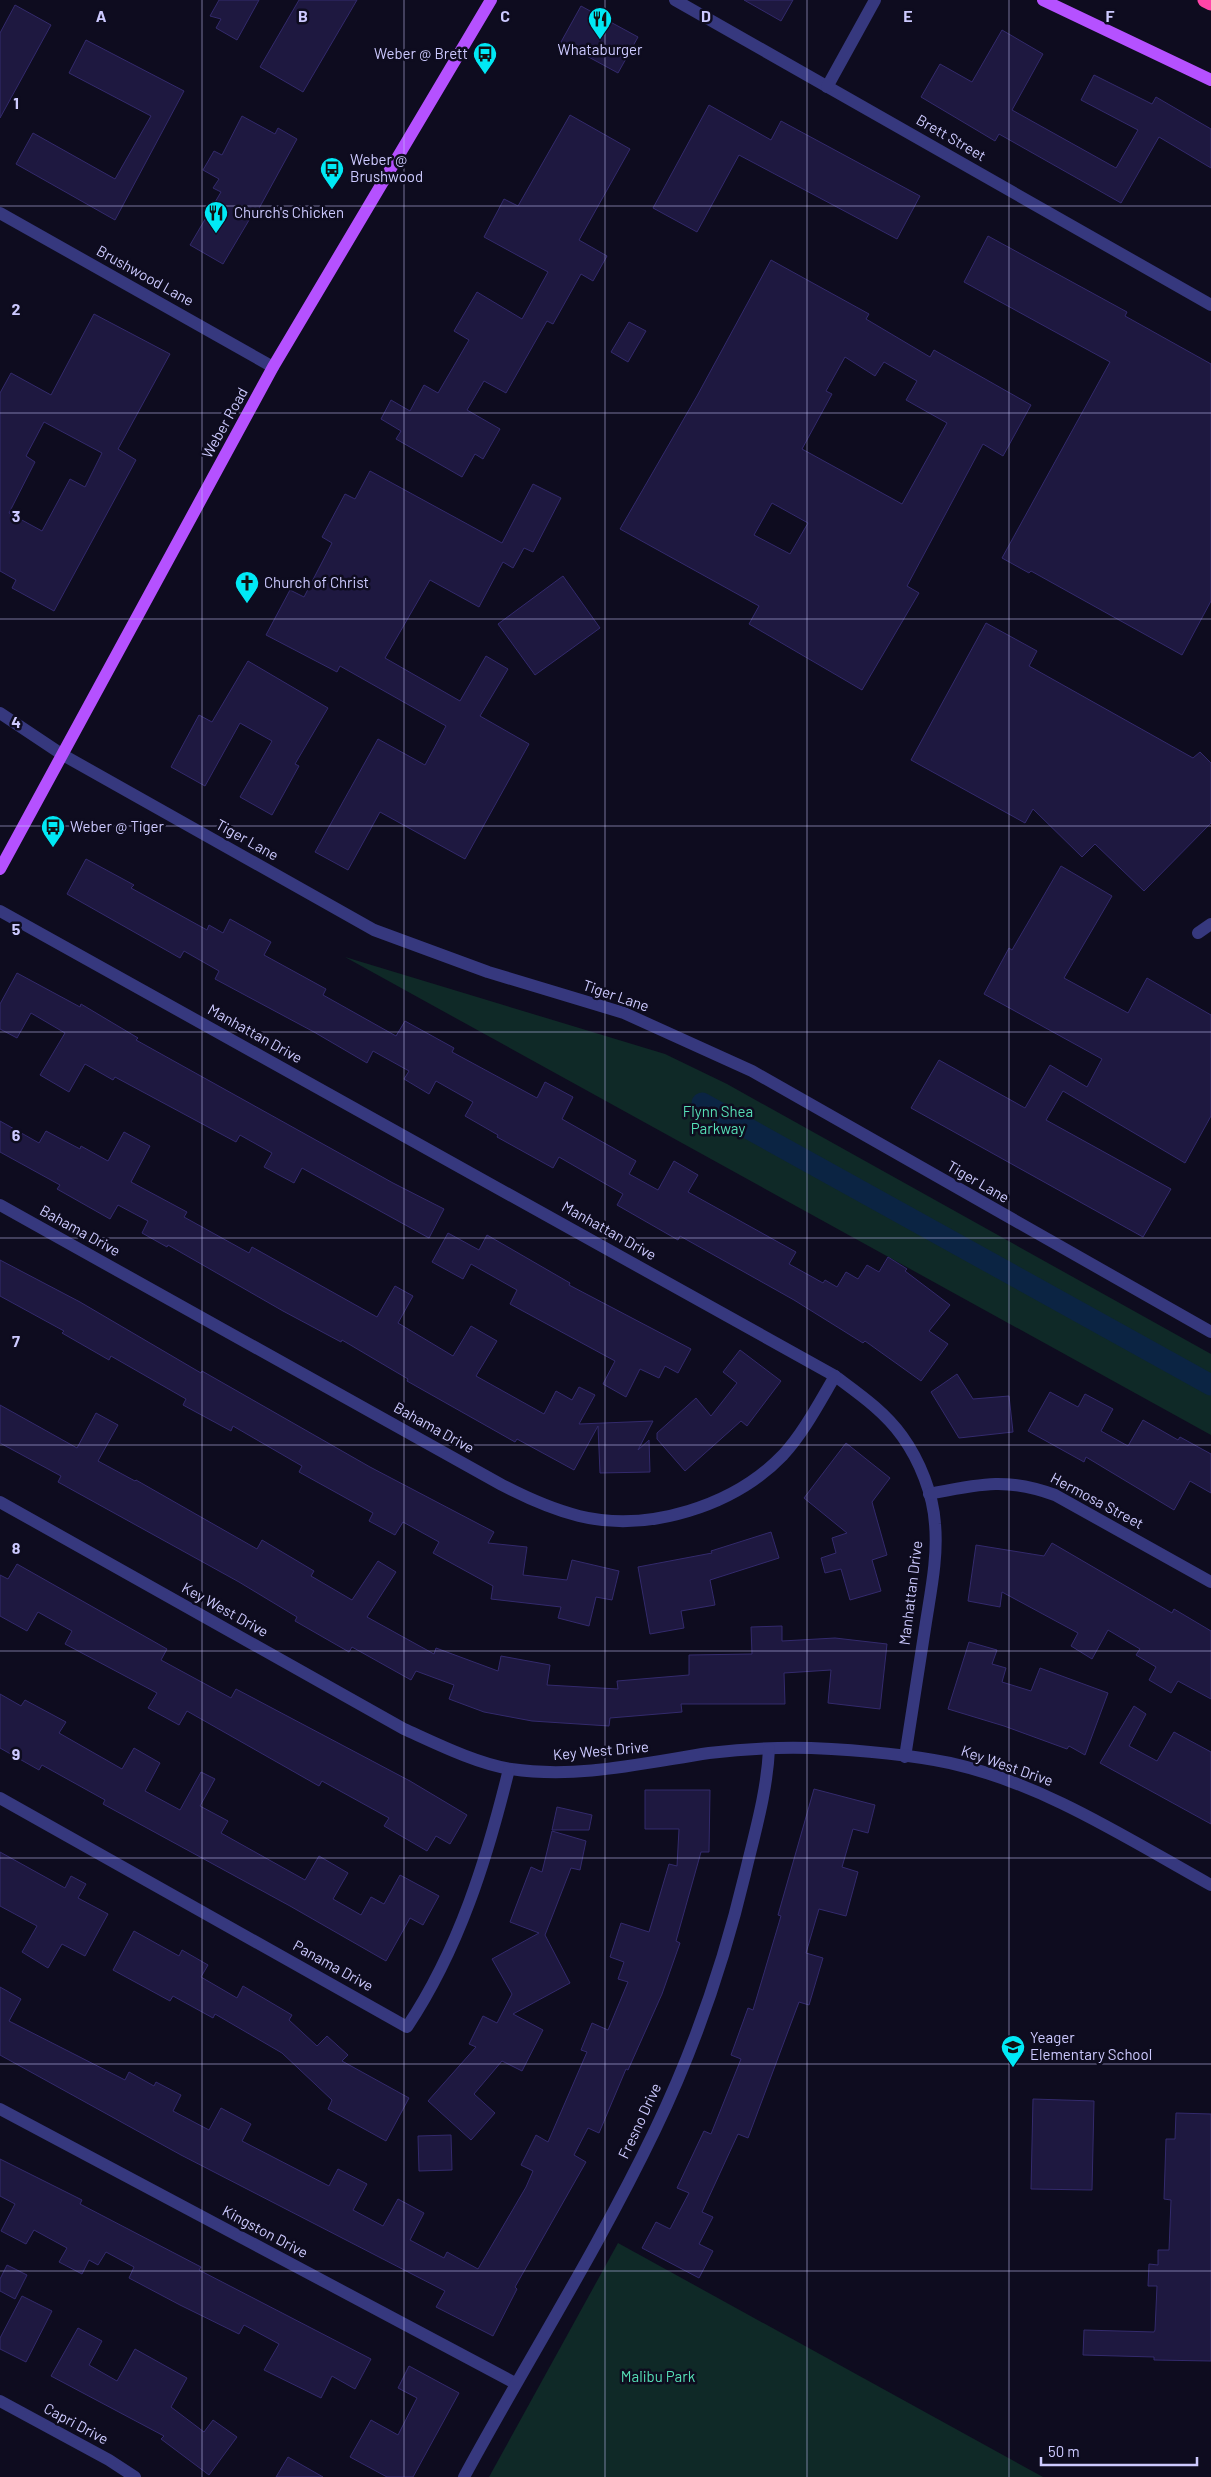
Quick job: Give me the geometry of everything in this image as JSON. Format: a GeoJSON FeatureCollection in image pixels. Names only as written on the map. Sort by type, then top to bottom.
{"type":"FeatureCollection","features":[{"type":"Feature","properties":{"kind":"highway"},"geometry":{"type":"LineString","coordinates":[[1206,0],[1211,3]]}},
{"type":"Feature","properties":{"kind":"main road","name":"Weber Road"},"geometry":{"type":"LineString","coordinates":[[0,869],[273,367],[491,0]]}},
{"type":"Feature","properties":{"kind":"main road"},"geometry":{"type":"LineString","coordinates":[[1043,0],[1211,80]]}},
{"type":"Feature","properties":{"kind":"street","name":"Brett Street"},"geometry":{"type":"LineString","coordinates":[[675,0],[1211,305]]}},
{"type":"Feature","properties":{"kind":"street"},"geometry":{"type":"LineString","coordinates":[[827,87],[875,0]]}},
{"type":"Feature","properties":{"kind":"street","name":"Brushwood Lane"},"geometry":{"type":"LineString","coordinates":[[0,213],[273,367]]}},
{"type":"Feature","properties":{"kind":"street","name":"Tiger Lane"},"geometry":{"type":"LineString","coordinates":[[0,714],[63,755],[374,930],[488,972],[624,1013],[752,1071],[1211,1332]]}},
{"type":"Feature","properties":{"kind":"street","name":"Manhattan Drive"},"geometry":{"type":"LineString","coordinates":[[0,911],[835,1376],[876,1407],[902,1436],[917,1462],[930,1494],[935,1524],[934,1560],[905,1756]]}},
{"type":"Feature","properties":{"kind":"street"},"geometry":{"type":"LineString","coordinates":[[1198,933],[1211,924]]}},
{"type":"Feature","properties":{"kind":"street","name":"Bahama Drive"},"geometry":{"type":"LineString","coordinates":[[0,1205],[502,1485],[541,1505],[582,1517],[626,1521],[670,1516],[714,1501],[752,1482],[783,1455],[809,1422],[835,1376]]}},
{"type":"Feature","properties":{"kind":"street","name":"Hermosa Street"},"geometry":{"type":"LineString","coordinates":[[930,1494],[983,1483],[1009,1483],[1033,1487],[1056,1495],[1211,1582]]}},
{"type":"Feature","properties":{"kind":"street","name":"Key West Drive"},"geometry":{"type":"LineString","coordinates":[[0,1502],[404,1729],[454,1751],[509,1769],[547,1772],[604,1770],[710,1753],[769,1749],[811,1748],[905,1756],[951,1764],[1005,1780],[1050,1798],[1068,1806],[1211,1885]]}},
{"type":"Feature","properties":{"kind":"street","name":"Fresno Drive"},"geometry":{"type":"LineString","coordinates":[[464,2477],[515,2383],[603,2231],[647,2146],[700,2025],[733,1923],[767,1781],[769,1749]]}},
{"type":"Feature","properties":{"kind":"street","name":"Panama Drive"},"geometry":{"type":"LineString","coordinates":[[0,1798],[407,2027],[429,1994],[450,1950],[472,1896],[497,1818],[509,1769]]}},
{"type":"Feature","properties":{"kind":"street","name":"Kingston Drive"},"geometry":{"type":"LineString","coordinates":[[0,2110],[515,2383]]}},
{"type":"Feature","properties":{"kind":"street","name":"Capri Drive"},"geometry":{"type":"LineString","coordinates":[[0,2402],[109,2460],[135,2477]]}},
{"type":"Feature","properties":{"kind":"green space","name":"Flynn Shea Parkway"},"geometry":{"type":"Polygon","coordinates":[[[345,957],[665,1054],[727,1084],[1211,1354],[1211,1435],[345,957]]]}},
{"type":"Feature","properties":{"kind":"green space","name":"Malibu Park"},"geometry":{"type":"Polygon","coordinates":[[[618,2243],[1043,2477],[489,2477],[618,2243]]]}},
{"type":"Feature","properties":{"kind":"building"},"geometry":{"type":"Polygon","coordinates":[[[219,0],[259,0],[237,40],[216,28],[221,19],[210,16],[219,0]]]}},
{"type":"Feature","properties":{"kind":"building"},"geometry":{"type":"Polygon","coordinates":[[[299,0],[357,0],[303,92],[260,67],[299,0]]]}},
{"type":"Feature","properties":{"kind":"building"},"geometry":{"type":"Polygon","coordinates":[[[744,0],[793,0],[781,21],[744,0]]]}},
{"type":"Feature","properties":{"kind":"building"},"geometry":{"type":"Polygon","coordinates":[[[15,5],[51,25],[0,118],[0,33],[15,5]]]}},
{"type":"Feature","properties":{"kind":"building","name":"Whataburger"},"geometry":{"type":"Polygon","coordinates":[[[581,6],[638,37],[618,73],[561,42],[581,6]]]}},
{"type":"Feature","properties":{"kind":"building"},"geometry":{"type":"Polygon","coordinates":[[[1002,30],[1043,54],[1012,110],[1116,168],[1138,130],[1081,100],[1094,75],[1152,104],[1156,97],[1211,129],[1211,168],[1159,137],[1121,203],[999,134],[995,141],[921,97],[940,64],[972,82],[1002,30]]]}},
{"type":"Feature","properties":{"kind":"building"},"geometry":{"type":"Polygon","coordinates":[[[86,40],[184,91],[115,220],[16,164],[33,133],[115,179],[151,116],[69,73],[86,40]]]}},
{"type":"Feature","properties":{"kind":"building"},"geometry":{"type":"Polygon","coordinates":[[[709,105],[771,140],[781,121],[920,196],[897,239],[739,155],[697,232],[653,208],[709,105]]]}},
{"type":"Feature","properties":{"kind":"building"},"geometry":{"type":"Polygon","coordinates":[[[570,115],[630,149],[579,240],[607,256],[593,281],[581,274],[553,324],[547,321],[506,393],[484,381],[467,410],[500,429],[483,459],[475,454],[462,477],[396,439],[401,431],[381,419],[391,400],[410,411],[424,385],[438,393],[469,340],[454,331],[477,292],[522,319],[548,272],[484,237],[504,199],[518,206],[570,115]]]}},
{"type":"Feature","properties":{"kind":"building"},"geometry":{"type":"Polygon","coordinates":[[[242,116],[275,134],[278,128],[297,139],[257,212],[255,210],[223,264],[190,245],[221,192],[213,188],[219,179],[203,170],[214,151],[222,155],[242,116]]]}},
{"type":"Feature","properties":{"kind":"building"},"geometry":{"type":"Polygon","coordinates":[[[988,236],[1127,312],[1125,316],[1211,364],[1211,601],[1182,655],[1031,571],[1029,573],[1002,558],[1110,362],[964,282],[988,236]]]}},
{"type":"Feature","properties":{"kind":"building"},"geometry":{"type":"Polygon","coordinates":[[[771,260],[869,314],[866,319],[930,357],[934,350],[1031,405],[1003,456],[983,444],[907,586],[919,593],[862,690],[749,624],[759,606],[620,529],[697,396],[771,260]],[[845,357],[826,391],[832,394],[802,449],[902,504],[947,423],[906,400],[917,381],[884,362],[875,376],[845,357]],[[772,503],[754,535],[790,554],[808,523],[772,503]]]}},
{"type":"Feature","properties":{"kind":"building"},"geometry":{"type":"Polygon","coordinates":[[[94,314],[170,354],[118,449],[136,460],[54,611],[12,588],[16,580],[0,571],[0,393],[11,373],[51,395],[94,314]],[[44,422],[26,456],[35,462],[9,513],[42,531],[70,479],[85,487],[102,453],[44,422]]]}},
{"type":"Feature","properties":{"kind":"building"},"geometry":{"type":"Polygon","coordinates":[[[629,322],[646,331],[628,362],[611,352],[629,322]]]}},
{"type":"Feature","properties":{"kind":"building"},"geometry":{"type":"Polygon","coordinates":[[[370,471],[502,543],[533,484],[561,498],[533,552],[524,548],[513,568],[503,562],[479,607],[430,580],[385,658],[460,701],[486,656],[508,669],[480,716],[529,744],[465,859],[380,812],[348,870],[315,852],[378,739],[425,765],[446,726],[340,666],[337,672],[266,635],[290,590],[304,597],[332,543],[322,537],[345,494],[355,499],[370,471]]]}},
{"type":"Feature","properties":{"kind":"building"},"geometry":{"type":"Polygon","coordinates":[[[563,576],[600,628],[535,675],[498,624],[563,576]]]}},
{"type":"Feature","properties":{"kind":"building"},"geometry":{"type":"Polygon","coordinates":[[[986,623],[1037,651],[1029,666],[1193,758],[1200,752],[1211,763],[1211,823],[1144,891],[1095,844],[1082,857],[1033,809],[1025,823],[911,760],[986,623]]]}},
{"type":"Feature","properties":{"kind":"building"},"geometry":{"type":"Polygon","coordinates":[[[248,661],[328,708],[295,764],[299,766],[272,815],[240,797],[272,741],[240,723],[205,786],[171,767],[199,715],[212,722],[248,661]]]}},
{"type":"Feature","properties":{"kind":"building"},"geometry":{"type":"Polygon","coordinates":[[[86,859],[134,885],[131,888],[207,930],[209,925],[223,933],[230,919],[271,942],[264,955],[326,989],[323,995],[396,1036],[405,1021],[454,1048],[452,1052],[537,1098],[545,1082],[573,1097],[562,1119],[636,1161],[629,1174],[658,1190],[674,1161],[698,1175],[688,1192],[796,1252],[789,1264],[823,1283],[825,1280],[837,1287],[846,1272],[858,1279],[867,1265],[879,1272],[888,1257],[907,1269],[905,1271],[950,1305],[929,1331],[948,1344],[921,1381],[865,1341],[863,1343],[794,1300],[680,1236],[678,1240],[617,1205],[623,1194],[559,1157],[553,1168],[497,1137],[498,1135],[465,1116],[473,1102],[436,1081],[429,1094],[404,1079],[409,1071],[373,1051],[367,1063],[215,979],[219,971],[184,951],[180,958],[67,894],[86,859]]]}},
{"type":"Feature","properties":{"kind":"building"},"geometry":{"type":"Polygon","coordinates":[[[1061,866],[1112,896],[1064,978],[1128,1013],[1147,978],[1211,1015],[1211,1116],[1185,1163],[1063,1091],[1046,1120],[1171,1189],[1143,1237],[911,1108],[939,1060],[1025,1108],[1050,1065],[1087,1087],[1102,1059],[984,994],[1009,948],[1012,950],[1061,866]]]}},
{"type":"Feature","properties":{"kind":"building"},"geometry":{"type":"Polygon","coordinates":[[[17,973],[80,1007],[81,1004],[138,1038],[136,1040],[393,1183],[444,1209],[429,1238],[302,1168],[294,1183],[264,1167],[272,1153],[240,1135],[236,1142],[115,1077],[113,1080],[85,1064],[69,1092],[40,1075],[65,1033],[31,1013],[17,1038],[0,1029],[0,1004],[17,973]]]}},
{"type":"Feature","properties":{"kind":"building"},"geometry":{"type":"Polygon","coordinates":[[[0,1121],[39,1143],[46,1131],[80,1149],[81,1146],[108,1161],[124,1132],[150,1146],[131,1182],[187,1212],[184,1217],[249,1253],[252,1247],[377,1317],[395,1286],[413,1296],[398,1323],[453,1356],[471,1326],[497,1341],[476,1376],[544,1414],[556,1391],[572,1400],[579,1387],[595,1395],[579,1424],[653,1421],[638,1450],[649,1440],[650,1472],[600,1473],[598,1426],[574,1470],[517,1439],[515,1442],[407,1381],[408,1379],[342,1340],[341,1342],[283,1311],[168,1245],[167,1247],[142,1233],[148,1221],[118,1205],[110,1219],[57,1189],[60,1185],[0,1152],[0,1121]]]}},
{"type":"Feature","properties":{"kind":"building"},"geometry":{"type":"Polygon","coordinates":[[[448,1233],[479,1250],[487,1235],[570,1283],[569,1285],[691,1349],[678,1373],[665,1366],[659,1378],[640,1369],[626,1397],[603,1384],[615,1361],[510,1304],[517,1290],[471,1264],[463,1279],[432,1262],[448,1233]]]}},
{"type":"Feature","properties":{"kind":"building"},"geometry":{"type":"Polygon","coordinates":[[[0,1260],[80,1302],[201,1373],[202,1371],[370,1467],[494,1532],[488,1543],[527,1547],[523,1575],[567,1580],[572,1560],[619,1571],[612,1600],[596,1597],[589,1626],[558,1618],[561,1607],[491,1599],[493,1586],[433,1553],[439,1542],[403,1522],[395,1535],[369,1521],[373,1513],[299,1472],[302,1466],[233,1426],[231,1431],[183,1405],[186,1399],[111,1356],[109,1360],[62,1333],[64,1331],[0,1296],[0,1260]]]}},
{"type":"Feature","properties":{"kind":"building"},"geometry":{"type":"Polygon","coordinates":[[[740,1350],[781,1381],[747,1426],[741,1421],[685,1471],[657,1439],[657,1433],[696,1398],[711,1416],[737,1383],[723,1372],[740,1350]]]}},
{"type":"Feature","properties":{"kind":"building"},"geometry":{"type":"Polygon","coordinates":[[[957,1374],[973,1399],[1009,1396],[1013,1432],[959,1438],[931,1392],[957,1374]]]}},
{"type":"Feature","properties":{"kind":"building"},"geometry":{"type":"Polygon","coordinates":[[[1050,1392],[1078,1407],[1085,1394],[1113,1409],[1101,1431],[1128,1446],[1143,1420],[1178,1440],[1180,1437],[1211,1454],[1211,1493],[1190,1481],[1174,1510],[1086,1457],[1084,1462],[1028,1431],[1050,1392]]]}},
{"type":"Feature","properties":{"kind":"building"},"geometry":{"type":"Polygon","coordinates":[[[0,1405],[77,1448],[96,1413],[118,1425],[98,1461],[136,1480],[257,1549],[262,1540],[314,1571],[311,1576],[352,1600],[378,1561],[396,1572],[367,1617],[434,1654],[436,1648],[498,1671],[501,1656],[550,1665],[547,1685],[618,1689],[617,1681],[689,1675],[689,1655],[752,1654],[751,1627],[782,1626],[782,1641],[835,1638],[887,1644],[880,1709],[828,1703],[831,1670],[784,1673],[785,1704],[681,1704],[682,1712],[610,1718],[609,1726],[532,1721],[484,1712],[449,1699],[454,1685],[416,1671],[411,1680],[352,1647],[349,1652],[295,1621],[297,1617],[239,1582],[58,1482],[61,1476],[0,1443],[0,1405]]]}},
{"type":"Feature","properties":{"kind":"building"},"geometry":{"type":"Polygon","coordinates":[[[846,1443],[890,1478],[872,1502],[887,1555],[872,1560],[881,1591],[850,1600],[841,1569],[825,1573],[821,1558],[836,1553],[832,1538],[847,1533],[804,1498],[846,1443]]]}},
{"type":"Feature","properties":{"kind":"building"},"geometry":{"type":"Polygon","coordinates":[[[771,1532],[779,1558],[710,1580],[715,1605],[681,1611],[684,1628],[650,1634],[638,1567],[712,1553],[711,1551],[771,1532]]]}},
{"type":"Feature","properties":{"kind":"building"},"geometry":{"type":"Polygon","coordinates":[[[1052,1543],[1172,1613],[1174,1609],[1211,1631],[1211,1699],[1178,1681],[1171,1693],[1149,1680],[1156,1667],[1136,1655],[1140,1649],[1108,1630],[1092,1659],[1071,1646],[1078,1633],[1002,1592],[1000,1607],[968,1601],[976,1545],[1044,1556],[1052,1543]]]}},
{"type":"Feature","properties":{"kind":"building"},"geometry":{"type":"Polygon","coordinates":[[[17,1564],[167,1649],[161,1660],[231,1698],[236,1689],[410,1781],[467,1815],[450,1844],[436,1836],[427,1851],[384,1826],[389,1818],[322,1781],[319,1786],[187,1711],[179,1725],[148,1708],[157,1693],[65,1644],[72,1631],[38,1612],[27,1631],[0,1616],[0,1575],[8,1579],[17,1564]]]}},
{"type":"Feature","properties":{"kind":"building"},"geometry":{"type":"Polygon","coordinates":[[[969,1642],[997,1650],[992,1664],[1006,1668],[1002,1682],[1031,1691],[1040,1668],[1108,1693],[1085,1755],[1069,1746],[1067,1749],[1004,1726],[948,1709],[969,1642]]]}},
{"type":"Feature","properties":{"kind":"building"},"geometry":{"type":"Polygon","coordinates":[[[0,1694],[21,1706],[25,1700],[66,1722],[59,1733],[122,1769],[134,1748],[160,1763],[145,1791],[180,1810],[201,1772],[215,1779],[200,1806],[228,1821],[221,1833],[305,1880],[319,1856],[348,1873],[333,1899],[361,1915],[371,1897],[384,1904],[400,1875],[439,1896],[423,1925],[410,1918],[386,1961],[290,1906],[103,1804],[105,1800],[42,1765],[39,1770],[0,1748],[0,1694]]]}},
{"type":"Feature","properties":{"kind":"building"},"geometry":{"type":"Polygon","coordinates":[[[1134,1706],[1146,1714],[1129,1746],[1157,1761],[1174,1732],[1211,1752],[1211,1824],[1100,1763],[1134,1706]]]}},
{"type":"Feature","properties":{"kind":"building"},"geometry":{"type":"Polygon","coordinates":[[[814,1789],[875,1805],[868,1833],[853,1829],[842,1867],[858,1872],[846,1916],[819,1909],[806,1953],[823,1958],[809,2005],[799,2002],[748,2138],[738,2134],[702,2212],[713,2217],[699,2244],[713,2251],[699,2278],[642,2248],[656,2222],[670,2229],[689,2193],[677,2188],[704,2131],[711,2134],[741,2059],[731,2055],[748,2008],[753,2010],[781,1916],[778,1915],[814,1789]]]}},
{"type":"Feature","properties":{"kind":"building"},"geometry":{"type":"Polygon","coordinates":[[[645,1790],[710,1790],[709,1852],[701,1852],[676,1941],[680,1943],[662,1994],[628,2070],[626,2069],[599,2133],[588,2128],[574,2155],[586,2162],[515,2287],[517,2289],[493,2336],[436,2307],[445,2291],[181,2155],[0,2055],[0,1987],[21,1999],[9,2021],[125,2080],[129,2072],[154,2086],[156,2082],[181,2095],[173,2111],[209,2130],[221,2108],[251,2124],[242,2141],[329,2186],[338,2169],[367,2184],[353,2210],[383,2226],[398,2199],[424,2213],[410,2240],[444,2258],[447,2252],[478,2269],[526,2187],[533,2171],[521,2165],[536,2135],[548,2142],[587,2052],[581,2050],[592,2023],[608,2030],[628,1982],[618,1979],[624,1962],[610,1957],[621,1923],[649,1932],[669,1864],[677,1866],[679,1829],[645,1829],[645,1790]]]}},
{"type":"Feature","properties":{"kind":"building"},"geometry":{"type":"Polygon","coordinates":[[[557,1807],[592,1815],[589,1830],[552,1830],[557,1807]]]}},
{"type":"Feature","properties":{"kind":"building"},"geometry":{"type":"Polygon","coordinates":[[[552,1831],[586,1841],[580,1870],[571,1868],[545,1935],[570,1983],[513,2014],[543,2030],[522,2071],[502,2061],[474,2094],[495,2113],[471,2140],[428,2101],[476,2047],[469,2044],[483,2016],[497,2023],[512,1994],[492,1959],[539,1933],[510,1922],[531,1867],[542,1872],[552,1831]]]}},
{"type":"Feature","properties":{"kind":"building"},"geometry":{"type":"Polygon","coordinates":[[[0,1852],[65,1888],[71,1876],[86,1884],[78,1898],[108,1914],[85,1956],[62,1944],[48,1968],[22,1952],[37,1926],[0,1906],[0,1852]]]}},
{"type":"Feature","properties":{"kind":"building"},"geometry":{"type":"Polygon","coordinates":[[[134,1931],[179,1956],[182,1950],[208,1965],[201,1977],[237,1998],[243,1986],[292,2015],[289,2020],[317,2046],[327,2036],[348,2055],[342,2061],[409,2098],[386,2141],[328,2109],[332,2100],[282,2053],[215,2014],[213,2018],[173,1996],[170,2001],[113,1970],[134,1931]]]}},
{"type":"Feature","properties":{"kind":"building"},"geometry":{"type":"Polygon","coordinates":[[[1033,2099],[1094,2101],[1092,2190],[1031,2189],[1033,2099]]]}},
{"type":"Feature","properties":{"kind":"building"},"geometry":{"type":"Polygon","coordinates":[[[1176,2113],[1211,2114],[1211,2361],[1154,2360],[1154,2357],[1083,2355],[1084,2330],[1154,2332],[1155,2330],[1157,2286],[1148,2286],[1149,2264],[1158,2265],[1158,2250],[1169,2250],[1171,2200],[1164,2199],[1166,2139],[1175,2139],[1176,2113]]]}},
{"type":"Feature","properties":{"kind":"building"},"geometry":{"type":"Polygon","coordinates":[[[451,2135],[452,2170],[419,2171],[418,2136],[451,2135]]]}},
{"type":"Feature","properties":{"kind":"building"},"geometry":{"type":"Polygon","coordinates":[[[0,2159],[82,2200],[80,2204],[201,2267],[199,2270],[371,2359],[355,2389],[332,2376],[321,2398],[264,2370],[279,2344],[244,2325],[239,2334],[129,2278],[134,2267],[106,2252],[98,2265],[89,2260],[82,2274],[59,2262],[67,2248],[34,2230],[26,2244],[1,2231],[15,2204],[0,2196],[0,2159]]]}},
{"type":"Feature","properties":{"kind":"building"},"geometry":{"type":"Polygon","coordinates":[[[7,2265],[27,2275],[15,2299],[0,2291],[0,2279],[7,2265]]]}},
{"type":"Feature","properties":{"kind":"building"},"geometry":{"type":"Polygon","coordinates":[[[22,2296],[52,2311],[26,2362],[0,2349],[0,2338],[22,2296]]]}},
{"type":"Feature","properties":{"kind":"building"},"geometry":{"type":"Polygon","coordinates":[[[78,2328],[102,2341],[89,2365],[117,2381],[135,2349],[187,2378],[171,2407],[204,2432],[213,2420],[237,2437],[209,2475],[161,2439],[164,2436],[51,2376],[78,2328]]]}},
{"type":"Feature","properties":{"kind":"building"},"geometry":{"type":"Polygon","coordinates":[[[409,2366],[459,2393],[413,2477],[387,2477],[350,2457],[371,2420],[398,2435],[417,2398],[398,2388],[409,2366]]]}},
{"type":"Feature","properties":{"kind":"building"},"geometry":{"type":"Polygon","coordinates":[[[288,2457],[323,2477],[276,2477],[288,2457]]]}},
{"type":"Feature","properties":{"kind":"waterway"},"geometry":{"type":"LineString","coordinates":[[702,1103],[1211,1385]]}},
{"type":"Feature","properties":{"kind":"place","name":"Whataburger"},"geometry":{"type":"Point","coordinates":[600,40]}},
{"type":"Feature","properties":{"kind":"place","name":"Weber @ Brett"},"geometry":{"type":"Point","coordinates":[485,75]}},
{"type":"Feature","properties":{"kind":"place","name":"Weber @ Brushwood"},"geometry":{"type":"Point","coordinates":[332,190]}},
{"type":"Feature","properties":{"kind":"place","name":"Church's Chicken"},"geometry":{"type":"Point","coordinates":[216,234]}},
{"type":"Feature","properties":{"kind":"place","name":"Church of Christ"},"geometry":{"type":"Point","coordinates":[247,604]}},
{"type":"Feature","properties":{"kind":"place","name":"Weber @ Tiger"},"geometry":{"type":"Point","coordinates":[53,848]}},
{"type":"Feature","properties":{"kind":"place","name":"Yeager Elementary School"},"geometry":{"type":"Point","coordinates":[1013,2068]}}]}
